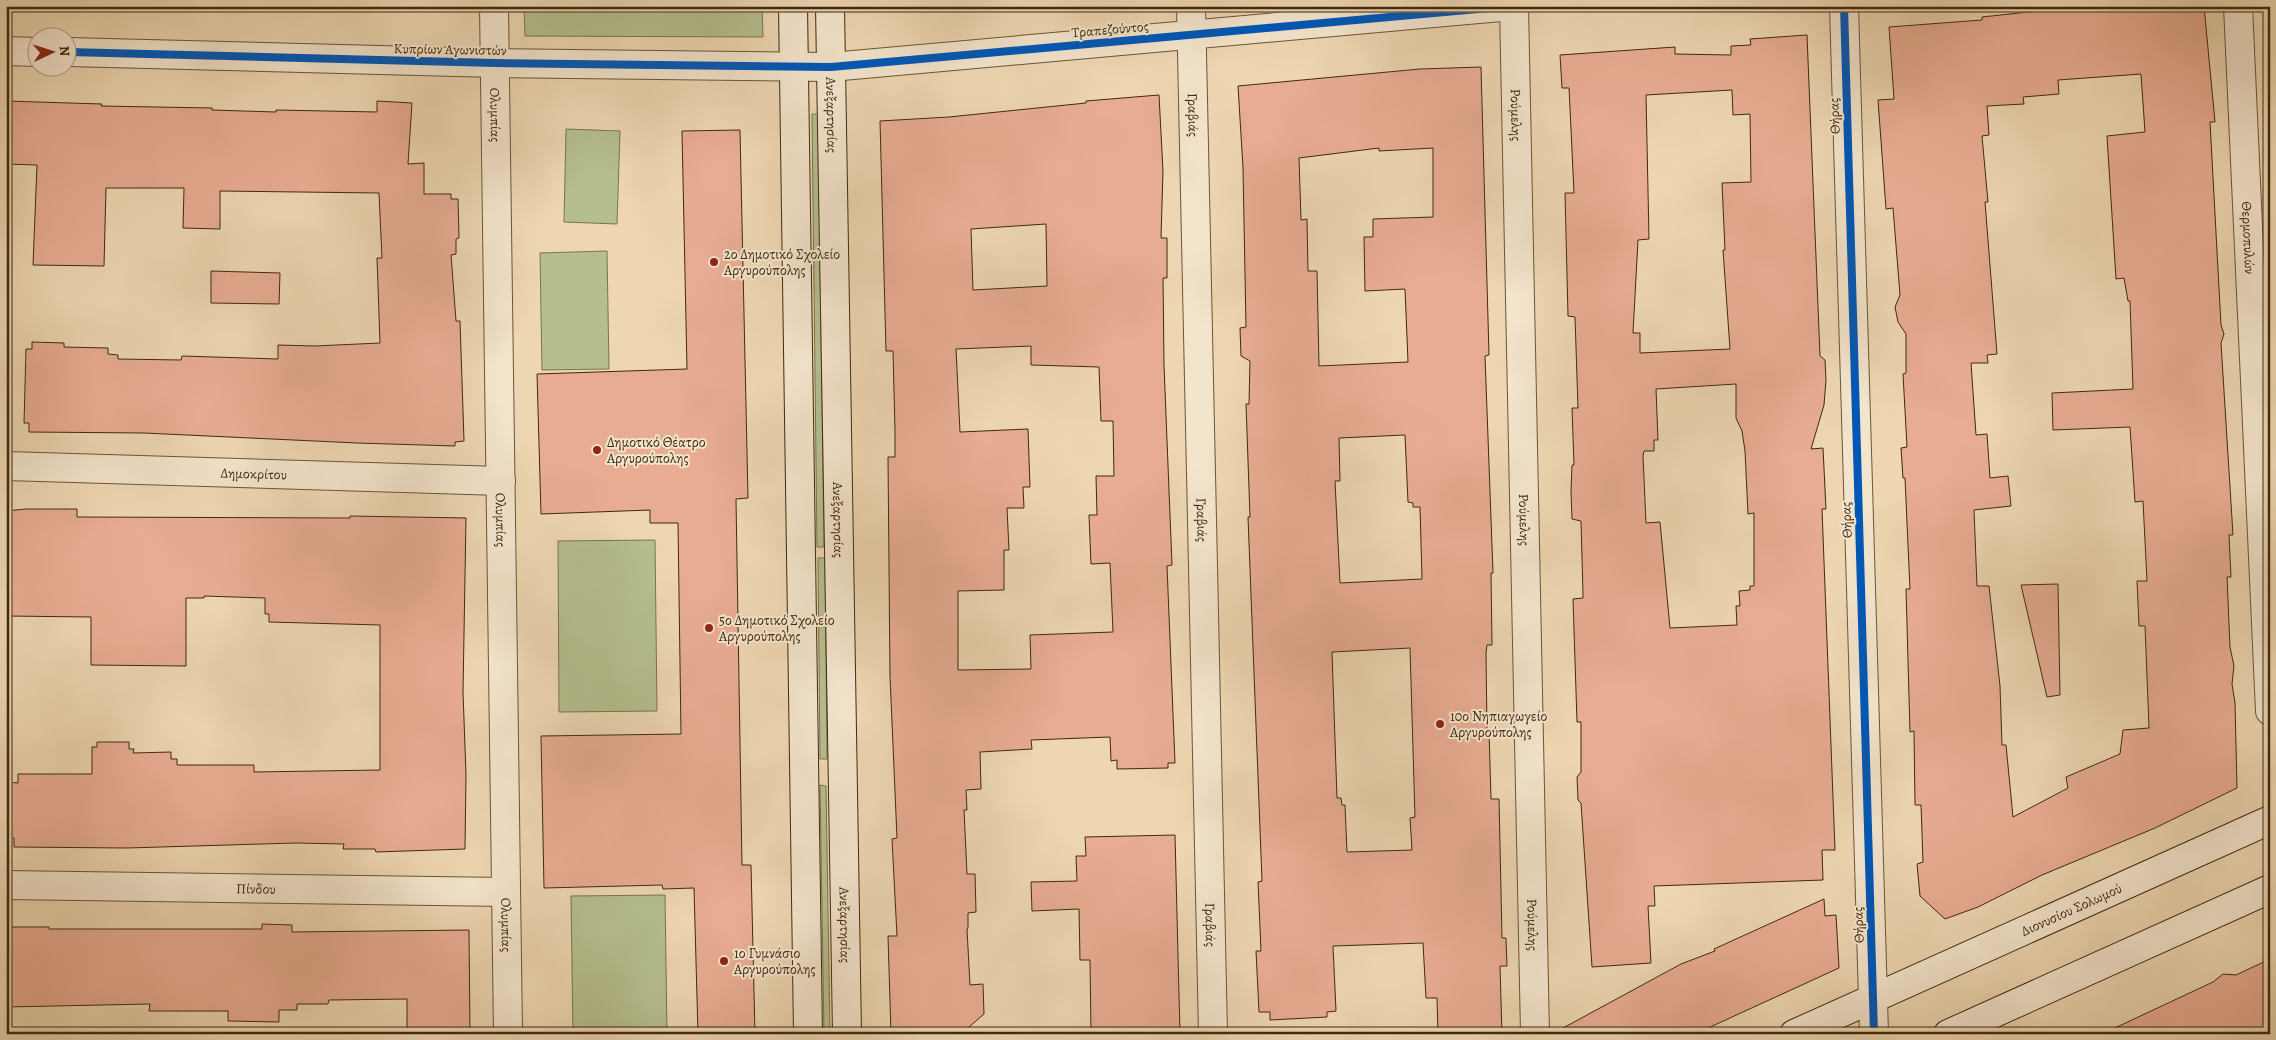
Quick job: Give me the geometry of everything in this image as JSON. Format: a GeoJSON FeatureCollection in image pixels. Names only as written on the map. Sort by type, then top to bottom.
{"type":"FeatureCollection","features":[{"type":"Feature","properties":{"kind":"street","name":"Ολυμπίας"},"geometry":{"type":"LineString","coordinates":[[494,6],[508,1034]]}},
{"type":"Feature","properties":{"kind":"street"},"geometry":{"type":"LineString","coordinates":[[793,6],[808,1034]]}},
{"type":"Feature","properties":{"kind":"street","name":"Ανεξαρτησίας"},"geometry":{"type":"LineString","coordinates":[[830,6],[847,1034]]}},
{"type":"Feature","properties":{"kind":"street","name":"Γραβιάς"},"geometry":{"type":"LineString","coordinates":[[1192,6],[1213,1034]]}},
{"type":"Feature","properties":{"kind":"street","name":"Τραπεζούντος"},"geometry":{"type":"LineString","coordinates":[[831,67],[1513,6]]}},
{"type":"Feature","properties":{"kind":"street","name":"Ρούμελης"},"geometry":{"type":"LineString","coordinates":[[1513,6],[1535,1034]]}},
{"type":"Feature","properties":{"kind":"street","name":"Θήρας"},"geometry":{"type":"LineString","coordinates":[[1844,6],[1874,1034]]}},
{"type":"Feature","properties":{"kind":"street","name":"Θερμοπυλών"},"geometry":{"type":"LineString","coordinates":[[2238,6],[2259,251],[2270,711]]}},
{"type":"Feature","properties":{"kind":"street"},"geometry":{"type":"LineString","coordinates":[[6,51],[28,52]]}},
{"type":"Feature","properties":{"kind":"street","name":"Κυπρίων Αγωνιστών"},"geometry":{"type":"LineString","coordinates":[[78,52],[495,63],[831,67]]}},
{"type":"Feature","properties":{"kind":"street","name":"Δημοκρίτου"},"geometry":{"type":"LineString","coordinates":[[6,466],[501,481]]}},
{"type":"Feature","properties":{"kind":"street","name":"Διονυσίου Σολωμού"},"geometry":{"type":"LineString","coordinates":[[1794,1034],[1872,997],[2270,820]]}},
{"type":"Feature","properties":{"kind":"street","name":"Πίνδου"},"geometry":{"type":"LineString","coordinates":[[6,885],[506,892]]}},
{"type":"Feature","properties":{"kind":"street"},"geometry":{"type":"LineString","coordinates":[[1948,1034],[2270,888]]}},
{"type":"Feature","properties":{"kind":"green space"},"geometry":{"type":"Polygon","coordinates":[[[524,6],[762,6],[763,37],[525,36],[524,6]]]}},
{"type":"Feature","properties":{"kind":"green space"},"geometry":{"type":"Polygon","coordinates":[[[812,114],[818,114],[824,547],[817,547],[812,114]]]}},
{"type":"Feature","properties":{"kind":"green space"},"geometry":{"type":"Polygon","coordinates":[[[566,129],[620,131],[617,224],[564,222],[566,129]]]}},
{"type":"Feature","properties":{"kind":"green space"},"geometry":{"type":"Polygon","coordinates":[[[607,251],[609,369],[542,370],[540,253],[607,251]]]}},
{"type":"Feature","properties":{"kind":"green space"},"geometry":{"type":"Polygon","coordinates":[[[655,540],[657,711],[559,712],[558,541],[655,540]]]}},
{"type":"Feature","properties":{"kind":"green space"},"geometry":{"type":"Polygon","coordinates":[[[818,558],[825,558],[827,759],[820,759],[818,558]]]}},
{"type":"Feature","properties":{"kind":"green space"},"geometry":{"type":"Polygon","coordinates":[[[820,785],[826,786],[830,1034],[824,1034],[820,785]]]}},
{"type":"Feature","properties":{"kind":"green space"},"geometry":{"type":"Polygon","coordinates":[[[665,895],[667,1034],[573,1034],[571,896],[665,895]]]}},
{"type":"Feature","properties":{"kind":"building"},"geometry":{"type":"Polygon","coordinates":[[[2084,6],[2204,6],[2215,122],[2210,122],[2221,325],[2224,334],[2221,343],[2233,535],[2229,535],[2231,577],[2227,577],[2230,647],[2234,666],[2232,684],[2235,703],[2237,788],[2155,828],[2042,875],[1978,907],[1945,919],[1920,896],[1917,864],[1923,862],[1921,805],[1915,805],[1914,731],[1910,732],[1906,589],[1910,589],[1905,478],[1903,478],[1901,448],[1907,447],[1903,374],[1906,373],[1906,334],[1898,322],[1895,307],[1900,295],[1893,208],[1886,209],[1878,100],[1894,99],[1889,27],[1982,20],[1982,17],[2084,6]],[[2141,74],[2058,80],[2059,94],[2023,97],[2024,104],[1987,106],[1989,135],[1982,136],[1988,202],[1985,202],[1997,354],[1987,355],[1988,363],[1971,363],[1976,435],[1987,434],[1990,478],[2008,476],[2011,506],[1974,510],[1977,586],[1989,586],[2000,686],[2002,745],[2006,745],[2013,817],[2068,788],[2066,777],[2120,754],[2123,730],[2149,728],[2145,626],[2139,626],[2137,581],[2147,581],[2143,501],[2135,502],[2130,427],[2053,430],[2052,393],[2133,389],[2130,301],[2128,301],[2124,278],[2116,279],[2107,136],[2145,132],[2141,74]]]}},
{"type":"Feature","properties":{"kind":"building"},"geometry":{"type":"Polygon","coordinates":[[[1807,35],[1820,356],[1825,360],[1826,380],[1824,405],[1811,449],[1823,448],[1826,509],[1822,509],[1835,850],[1822,850],[1823,880],[1654,886],[1655,906],[1648,906],[1651,963],[1592,967],[1581,803],[1578,800],[1577,777],[1581,772],[1581,722],[1577,722],[1573,599],[1583,598],[1583,594],[1581,521],[1572,519],[1571,491],[1572,465],[1574,465],[1572,408],[1578,408],[1575,317],[1568,316],[1565,193],[1574,193],[1569,88],[1562,88],[1560,55],[1675,47],[1675,54],[1731,55],[1731,46],[1751,45],[1750,39],[1807,35]],[[1732,90],[1646,95],[1649,239],[1638,240],[1633,333],[1640,333],[1640,353],[1730,349],[1723,250],[1725,250],[1722,183],[1751,182],[1750,114],[1733,115],[1732,90]],[[1736,384],[1656,389],[1658,440],[1654,440],[1654,451],[1644,451],[1643,456],[1646,523],[1660,522],[1670,628],[1737,625],[1736,606],[1740,606],[1739,591],[1750,590],[1750,586],[1754,586],[1754,513],[1748,514],[1745,451],[1742,431],[1736,418],[1736,384]]]}},
{"type":"Feature","properties":{"kind":"building"},"geometry":{"type":"Polygon","coordinates":[[[1481,67],[1489,355],[1485,356],[1493,573],[1491,573],[1492,645],[1487,645],[1486,652],[1487,731],[1489,731],[1491,799],[1499,799],[1502,938],[1506,938],[1507,966],[1500,966],[1502,1034],[1438,1034],[1437,998],[1426,998],[1423,943],[1333,946],[1336,1011],[1327,1012],[1327,1017],[1270,1020],[1270,1012],[1259,1012],[1256,951],[1261,951],[1258,882],[1262,881],[1248,517],[1250,517],[1246,404],[1249,404],[1250,361],[1241,356],[1240,328],[1246,327],[1243,168],[1238,86],[1420,69],[1481,67]],[[1379,148],[1299,158],[1301,220],[1307,219],[1308,271],[1317,271],[1319,366],[1408,362],[1405,289],[1365,291],[1364,237],[1373,237],[1373,219],[1433,217],[1433,148],[1379,151],[1379,148]],[[1405,435],[1339,438],[1340,481],[1335,481],[1340,583],[1422,579],[1420,507],[1413,507],[1413,503],[1408,502],[1405,435]],[[1410,648],[1332,652],[1337,798],[1341,798],[1342,805],[1345,805],[1347,852],[1412,850],[1410,818],[1415,817],[1410,648]]]}},
{"type":"Feature","properties":{"kind":"building"},"geometry":{"type":"Polygon","coordinates":[[[1159,95],[1163,171],[1161,238],[1167,238],[1167,278],[1163,278],[1164,365],[1172,565],[1167,566],[1175,763],[1168,763],[1168,768],[1117,769],[1117,760],[1111,761],[1110,737],[1031,740],[1032,749],[980,752],[981,789],[966,790],[967,810],[964,810],[967,874],[975,874],[976,912],[968,913],[967,929],[970,985],[983,984],[984,1014],[961,1034],[891,1034],[888,936],[897,936],[892,839],[897,838],[890,676],[888,457],[895,457],[895,431],[893,351],[886,351],[880,121],[949,117],[1086,103],[1086,101],[1159,95]],[[1046,224],[971,229],[973,290],[1047,286],[1046,224]],[[1031,346],[956,349],[960,432],[1028,429],[1030,487],[1023,487],[1024,508],[1007,508],[1009,550],[1004,550],[1004,590],[958,591],[958,670],[1031,669],[1030,635],[1113,632],[1110,563],[1091,564],[1089,515],[1097,515],[1096,476],[1114,476],[1113,421],[1101,421],[1099,367],[1031,365],[1031,346]]]}},
{"type":"Feature","properties":{"kind":"building"},"geometry":{"type":"Polygon","coordinates":[[[6,101],[276,112],[276,110],[377,112],[377,101],[412,103],[408,164],[424,163],[424,194],[451,194],[451,199],[458,199],[459,238],[456,239],[456,254],[451,255],[456,321],[460,321],[464,441],[455,442],[455,446],[144,433],[29,432],[29,423],[24,423],[26,349],[32,349],[32,342],[64,343],[64,347],[108,348],[108,354],[118,355],[118,359],[181,360],[182,356],[278,359],[278,345],[315,346],[380,343],[377,258],[382,258],[379,193],[220,191],[220,229],[183,228],[184,188],[106,188],[104,266],[33,265],[37,165],[6,164],[6,101]]]}},
{"type":"Feature","properties":{"kind":"building"},"geometry":{"type":"Polygon","coordinates":[[[740,130],[748,498],[736,499],[742,865],[751,865],[755,1034],[698,1034],[694,888],[663,889],[662,885],[544,888],[541,736],[681,734],[678,523],[650,523],[650,510],[541,514],[537,374],[687,369],[682,131],[740,130]]]}},
{"type":"Feature","properties":{"kind":"building"},"geometry":{"type":"Polygon","coordinates":[[[211,271],[280,273],[279,304],[211,303],[211,271]]]}},
{"type":"Feature","properties":{"kind":"building"},"geometry":{"type":"Polygon","coordinates":[[[77,509],[77,517],[350,518],[350,516],[466,518],[463,692],[466,774],[465,849],[376,852],[375,849],[343,849],[344,844],[296,843],[127,848],[14,847],[14,838],[6,838],[6,782],[18,783],[18,774],[92,774],[92,747],[97,747],[97,742],[129,742],[129,749],[134,749],[133,753],[171,752],[171,759],[177,759],[177,765],[254,765],[254,772],[380,770],[380,625],[269,622],[269,614],[265,614],[265,598],[204,596],[204,598],[186,598],[186,666],[91,665],[91,617],[6,616],[6,511],[77,509]]]}},
{"type":"Feature","properties":{"kind":"building"},"geometry":{"type":"Polygon","coordinates":[[[2058,584],[2060,695],[2047,697],[2021,585],[2058,584]]]}},
{"type":"Feature","properties":{"kind":"building"},"geometry":{"type":"Polygon","coordinates":[[[1175,835],[1180,1034],[1091,1034],[1090,960],[1080,960],[1079,909],[1032,911],[1031,882],[1077,881],[1076,856],[1086,856],[1085,837],[1175,835]]]}},
{"type":"Feature","properties":{"kind":"building"},"geometry":{"type":"Polygon","coordinates":[[[1824,899],[1825,916],[1836,915],[1839,968],[1695,1034],[1552,1034],[1681,964],[1715,951],[1714,949],[1824,899]]]}},
{"type":"Feature","properties":{"kind":"building"},"geometry":{"type":"Polygon","coordinates":[[[262,924],[292,925],[292,932],[469,930],[470,1034],[407,1034],[407,999],[329,1000],[328,1004],[297,1004],[297,1010],[279,1010],[279,1022],[228,1021],[228,1011],[149,1011],[150,1004],[6,1007],[6,927],[49,927],[49,929],[262,929],[262,924]]]}},
{"type":"Feature","properties":{"kind":"building"},"geometry":{"type":"Polygon","coordinates":[[[2270,959],[2270,1034],[2102,1034],[2213,982],[2223,974],[2236,975],[2270,959]]]}},
{"type":"Feature","properties":{"kind":"cycle path"},"geometry":{"type":"LineString","coordinates":[[78,52],[495,63],[831,67],[1512,6]]}},
{"type":"Feature","properties":{"kind":"cycle path"},"geometry":{"type":"LineString","coordinates":[[1844,6],[1874,1034]]}},
{"type":"Feature","properties":{"kind":"place","name":"2ο Δημοτικό Σχολείο Αργυρούπολης"},"geometry":{"type":"Point","coordinates":[714,262]}},
{"type":"Feature","properties":{"kind":"place","name":"Δημοτικό Θέατρο Αργυρούπολης"},"geometry":{"type":"Point","coordinates":[597,450]}},
{"type":"Feature","properties":{"kind":"place","name":"5ο Δημοτικό Σχολείο Αργυρούπολης"},"geometry":{"type":"Point","coordinates":[709,628]}},
{"type":"Feature","properties":{"kind":"place","name":"10ο Νηπιαγωγείο Αργυρούπολης"},"geometry":{"type":"Point","coordinates":[1440,724]}},
{"type":"Feature","properties":{"kind":"place","name":"1ο Γυμνάσιο Αργυρούπολης"},"geometry":{"type":"Point","coordinates":[724,961]}}]}
